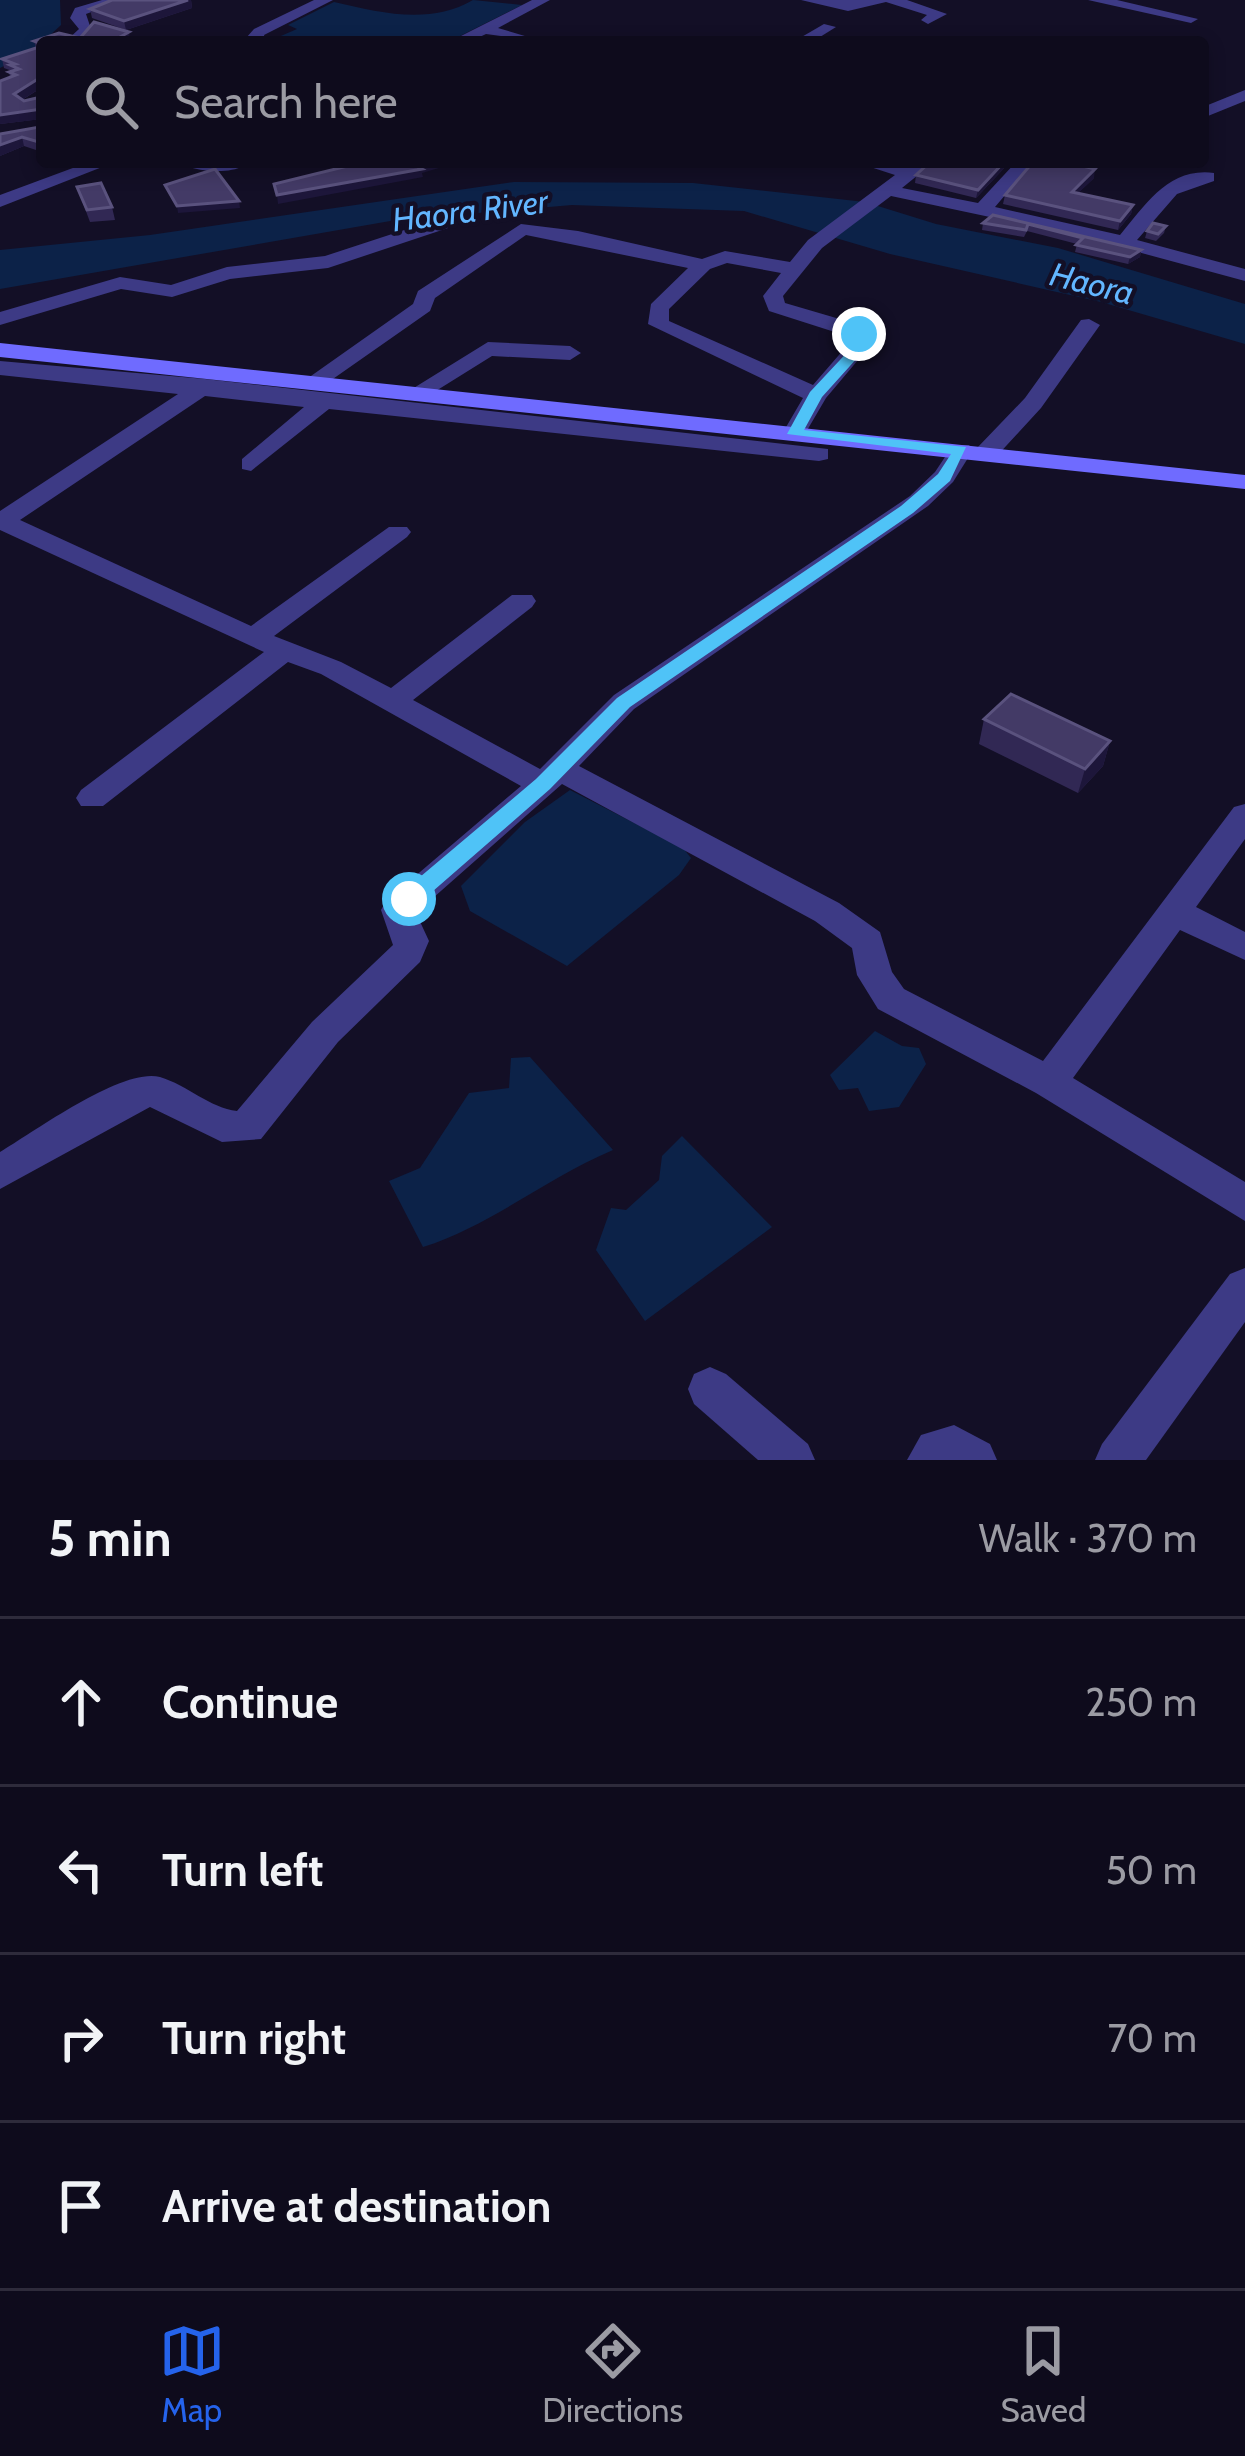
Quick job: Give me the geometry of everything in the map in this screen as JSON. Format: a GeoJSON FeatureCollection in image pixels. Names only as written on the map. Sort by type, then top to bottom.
{"type":"FeatureCollection","features":[{"type":"Feature","properties":{"kind":"main road"},"geometry":{"type":"LineString","coordinates":[[0,350],[212,382],[319,392],[415,394],[1245,482]]}},
{"type":"Feature","properties":{"kind":"street"},"geometry":{"type":"LineString","coordinates":[[79,36],[87,29],[77,18],[80,11],[117,0]]}},
{"type":"Feature","properties":{"kind":"street"},"geometry":{"type":"LineString","coordinates":[[256,36],[326,0]]}},
{"type":"Feature","properties":{"kind":"street"},"geometry":{"type":"LineString","coordinates":[[470,36],[543,0]]}},
{"type":"Feature","properties":{"kind":"street"},"geometry":{"type":"LineString","coordinates":[[808,0],[844,8],[880,0]]}},
{"type":"Feature","properties":{"kind":"street"},"geometry":{"type":"LineString","coordinates":[[891,0],[940,14],[928,20]]}},
{"type":"Feature","properties":{"kind":"street"},"geometry":{"type":"LineString","coordinates":[[1095,0],[1191,19]]}},
{"type":"Feature","properties":{"kind":"street"},"geometry":{"type":"LineString","coordinates":[[812,36],[829,27]]}},
{"type":"Feature","properties":{"kind":"street"},"geometry":{"type":"LineString","coordinates":[[486,29],[513,36]]}},
{"type":"Feature","properties":{"kind":"street"},"geometry":{"type":"LineString","coordinates":[[1211,86],[1245,94]]}},
{"type":"Feature","properties":{"kind":"street"},"geometry":{"type":"LineString","coordinates":[[1209,110],[1245,94]]}},
{"type":"Feature","properties":{"kind":"street"},"geometry":{"type":"LineString","coordinates":[[0,201],[90,168]]}},
{"type":"Feature","properties":{"kind":"street"},"geometry":{"type":"LineString","coordinates":[[888,168],[907,173]]}},
{"type":"Feature","properties":{"kind":"street"},"geometry":{"type":"LineString","coordinates":[[794,434],[816,395],[863,341],[852,330],[776,307],[773,296],[815,244],[915,168]]}},
{"type":"Feature","properties":{"kind":"street"},"geometry":{"type":"LineString","coordinates":[[981,211],[1020,168]]}},
{"type":"Feature","properties":{"kind":"street"},"geometry":{"type":"LineString","coordinates":[[1125,242],[1172,186],[1186,178],[1208,177]]}},
{"type":"Feature","properties":{"kind":"street"},"geometry":{"type":"LineString","coordinates":[[876,195],[981,211],[1125,242],[1245,275]]}},
{"type":"Feature","properties":{"kind":"street"},"geometry":{"type":"LineString","coordinates":[[0,319],[120,283],[172,291],[227,273],[328,262],[447,222]]}},
{"type":"Feature","properties":{"kind":"street"},"geometry":{"type":"LineString","coordinates":[[251,464],[319,392],[423,307],[425,295],[526,228],[541,226],[604,247],[703,265]]}},
{"type":"Feature","properties":{"kind":"street"},"geometry":{"type":"LineString","coordinates":[[794,269],[725,257],[703,265],[658,308],[658,325],[816,395]]}},
{"type":"Feature","properties":{"kind":"street"},"geometry":{"type":"LineString","coordinates":[[0,1172],[137,1092],[166,1095],[230,1129],[247,1127],[315,1043],[408,952],[412,941],[398,910],[551,776],[624,702],[919,502],[1033,403],[1089,325]]}},
{"type":"Feature","properties":{"kind":"street"},"geometry":{"type":"LineString","coordinates":[[415,394],[488,349],[570,353]]}},
{"type":"Feature","properties":{"kind":"street"},"geometry":{"type":"LineString","coordinates":[[0,368],[212,382]]}},
{"type":"Feature","properties":{"kind":"street"},"geometry":{"type":"LineString","coordinates":[[1,521],[212,382]]}},
{"type":"Feature","properties":{"kind":"street"},"geometry":{"type":"LineString","coordinates":[[319,392],[819,454]]}},
{"type":"Feature","properties":{"kind":"street"},"geometry":{"type":"LineString","coordinates":[[1,521],[393,700],[857,932],[873,948],[875,975],[890,999],[1049,1082],[1245,1203]]}},
{"type":"Feature","properties":{"kind":"street"},"geometry":{"type":"LineString","coordinates":[[253,638],[398,532]]}},
{"type":"Feature","properties":{"kind":"street"},"geometry":{"type":"LineString","coordinates":[[393,700],[522,601]]}},
{"type":"Feature","properties":{"kind":"street"},"geometry":{"type":"LineString","coordinates":[[92,798],[284,650]]}},
{"type":"Feature","properties":{"kind":"street"},"geometry":{"type":"LineString","coordinates":[[1049,1082],[1245,815]]}},
{"type":"Feature","properties":{"kind":"street"},"geometry":{"type":"LineString","coordinates":[[1171,910],[1245,947]]}},
{"type":"Feature","properties":{"kind":"street"},"geometry":{"type":"LineString","coordinates":[[1118,1460],[1245,1288]]}},
{"type":"Feature","properties":{"kind":"street"},"geometry":{"type":"LineString","coordinates":[[710,1389],[792,1460]]}},
{"type":"Feature","properties":{"kind":"street"},"geometry":{"type":"LineString","coordinates":[[930,1460],[937,1451],[954,1448],[974,1460]]}},
{"type":"Feature","properties":{"kind":"water"},"geometry":{"type":"Polygon","coordinates":[[[0,0],[60,0],[61,25],[49,36],[36,36],[33,51],[0,68],[0,0]]]}},
{"type":"Feature","properties":{"kind":"water"},"geometry":{"type":"Polygon","coordinates":[[[473,0],[522,5],[460,36],[281,36],[297,29],[288,25],[334,2],[423,15],[473,0]]]}},
{"type":"Feature","properties":{"kind":"water"},"geometry":{"type":"Polygon","coordinates":[[[514,182],[693,183],[865,202],[936,224],[1058,248],[1245,304],[1245,344],[1101,302],[890,254],[744,211],[572,205],[396,220],[0,289],[0,250],[150,235],[514,182]]]}},
{"type":"Feature","properties":{"kind":"water"},"geometry":{"type":"Polygon","coordinates":[[[570,790],[683,848],[691,858],[679,875],[567,966],[470,911],[461,886],[525,822],[570,790]]]}},
{"type":"Feature","properties":{"kind":"water"},"geometry":{"type":"Polygon","coordinates":[[[875,1031],[902,1046],[919,1048],[926,1064],[899,1107],[869,1111],[858,1088],[839,1090],[830,1075],[875,1031]]]}},
{"type":"Feature","properties":{"kind":"water"},"geometry":{"type":"Polygon","coordinates":[[[530,1057],[613,1150],[423,1247],[389,1181],[420,1168],[469,1093],[509,1088],[511,1058],[530,1057]]]}},
{"type":"Feature","properties":{"kind":"water"},"geometry":{"type":"Polygon","coordinates":[[[682,1136],[772,1227],[645,1321],[596,1250],[611,1208],[626,1210],[659,1180],[662,1156],[682,1136]]]}},
{"type":"Feature","properties":{"kind":"building"},"geometry":{"type":"Polygon","coordinates":[[[112,0],[188,0],[124,21],[90,9],[112,0]]]}},
{"type":"Feature","properties":{"kind":"building"},"geometry":{"type":"Polygon","coordinates":[[[94,22],[129,32],[122,36],[82,36],[94,22]]]}},
{"type":"Feature","properties":{"kind":"building"},"geometry":{"type":"Polygon","coordinates":[[[36,48],[36,80],[14,94],[24,101],[36,98],[36,110],[0,115],[0,81],[16,75],[9,72],[19,69],[10,65],[15,64],[2,59],[36,48]]]}},
{"type":"Feature","properties":{"kind":"building"},"geometry":{"type":"Polygon","coordinates":[[[36,128],[36,141],[22,137],[0,145],[0,134],[36,128]]]}},
{"type":"Feature","properties":{"kind":"building"},"geometry":{"type":"Polygon","coordinates":[[[339,168],[422,169],[277,195],[274,184],[339,168]]]}},
{"type":"Feature","properties":{"kind":"building"},"geometry":{"type":"Polygon","coordinates":[[[924,168],[998,168],[978,190],[916,175],[924,168]]]}},
{"type":"Feature","properties":{"kind":"building"},"geometry":{"type":"Polygon","coordinates":[[[1028,168],[1091,168],[1095,169],[1072,192],[1133,205],[1120,221],[1005,195],[1028,168]]]}},
{"type":"Feature","properties":{"kind":"building"},"geometry":{"type":"Polygon","coordinates":[[[215,169],[239,201],[177,206],[165,185],[215,169]]]}},
{"type":"Feature","properties":{"kind":"building"},"geometry":{"type":"Polygon","coordinates":[[[101,183],[112,207],[87,210],[77,187],[101,183]]]}},
{"type":"Feature","properties":{"kind":"building"},"geometry":{"type":"Polygon","coordinates":[[[993,215],[1141,250],[1130,257],[1076,245],[1083,238],[1028,224],[1026,230],[983,223],[993,215]]]}},
{"type":"Feature","properties":{"kind":"building"},"geometry":{"type":"Polygon","coordinates":[[[1153,223],[1166,226],[1158,234],[1147,231],[1153,223]]]}},
{"type":"Feature","properties":{"kind":"building"},"geometry":{"type":"Polygon","coordinates":[[[1011,694],[1110,741],[1085,769],[984,719],[1011,694]]]}},
{"type":"Feature","properties":{"kind":"route"},"geometry":{"type":"LineString","coordinates":[[409,899],[543,784],[624,702],[719,632],[907,510],[944,477],[961,450],[794,434],[816,395],[861,346],[859,334]]}},
{"type":"Feature","properties":{"kind":"water label","name":"Haora River"},"geometry":{"type":"Point","coordinates":[470,210]}},
{"type":"Feature","properties":{"kind":"water label","name":"Haora"},"geometry":{"type":"Point","coordinates":[1092,283]}}]}
